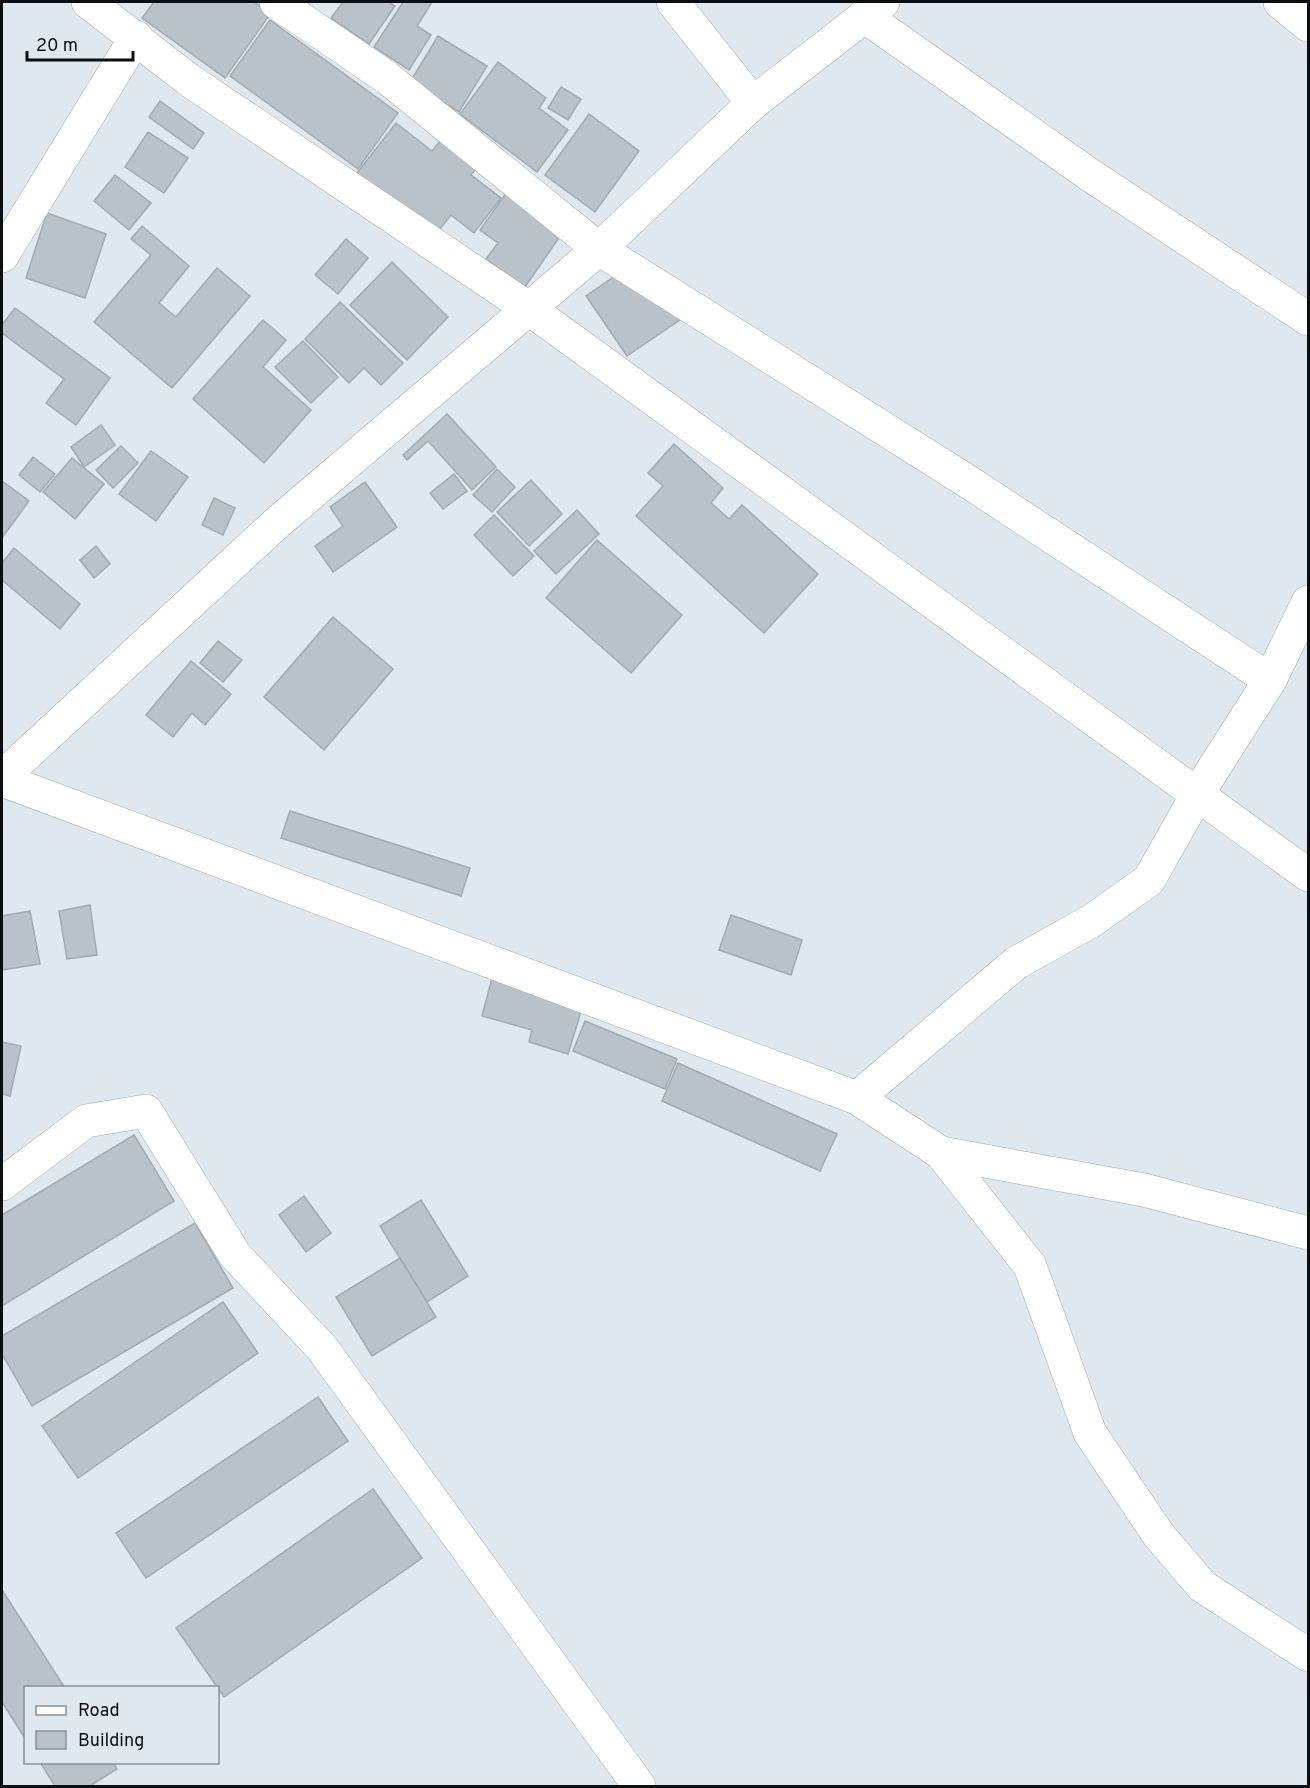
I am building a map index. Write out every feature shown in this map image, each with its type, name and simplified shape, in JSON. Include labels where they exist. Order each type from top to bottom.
[{"type":"street","points":[[88,2],[189,80],[528,308],[1308,875]]},
{"type":"street","points":[[276,2],[386,76],[599,249],[967,481],[1270,680]]},
{"type":"street","points":[[673,2],[753,103]]},
{"type":"street","points":[[1280,2],[1308,25]]},
{"type":"street","points":[[1308,319],[1090,175],[873,9],[753,103],[599,249],[279,521],[2,779],[857,1098],[941,1153],[1030,1266],[1090,1433],[1158,1534],[1202,1586],[1308,1655]]},
{"type":"street","points":[[2,256],[136,37]]},
{"type":"street","points":[[857,1098],[1016,963],[1093,920],[1149,880],[1198,793],[1270,680],[1308,602]]},
{"type":"street","points":[[2,1184],[86,1121],[146,1111],[235,1255],[322,1348],[639,1786]]},
{"type":"street","points":[[941,1153],[1144,1190],[1308,1233]]},
{"type":"building","points":[[154,2],[254,2],[271,13],[225,78],[142,18]]},
{"type":"building","points":[[343,2],[388,2],[395,6],[369,44],[331,18]]},
{"type":"building","points":[[403,2],[432,2],[417,26],[431,35],[409,70],[374,47]]},
{"type":"building","points":[[270,20],[398,113],[358,169],[230,76]]},
{"type":"building","points":[[438,36],[487,66],[459,112],[410,82]]},
{"type":"building","points":[[498,62],[546,98],[539,108],[568,130],[537,172],[460,114]]},
{"type":"building","points":[[561,87],[581,99],[568,120],[548,108]]},
{"type":"building","points":[[160,101],[204,133],[193,149],[149,117]]},
{"type":"building","points":[[589,114],[639,151],[595,212],[545,175]]},
{"type":"building","points":[[396,123],[432,151],[447,133],[482,160],[471,175],[501,198],[474,233],[451,215],[432,239],[353,178]]},
{"type":"building","points":[[148,132],[188,158],[164,193],[125,167]]},
{"type":"building","points":[[115,175],[151,203],[129,230],[94,201]]},
{"type":"building","points":[[509,189],[565,229],[525,287],[486,259],[498,243],[480,230]]},
{"type":"building","points":[[47,213],[106,234],[85,298],[26,278]]},
{"type":"building","points":[[142,226],[189,266],[159,303],[176,317],[217,268],[250,296],[172,388],[94,322],[151,255],[131,239]]},
{"type":"building","points":[[346,239],[368,258],[338,294],[315,275]]},
{"type":"building","points":[[640,259],[681,319],[627,356],[586,296]]},
{"type":"building","points":[[392,262],[448,317],[407,360],[350,305]]},
{"type":"building","points":[[340,302],[403,363],[381,385],[364,368],[349,383],[305,339]]},
{"type":"building","points":[[15,308],[110,378],[76,425],[46,403],[64,379],[2,333],[2,325]]},
{"type":"building","points":[[263,320],[286,340],[263,367],[311,410],[264,463],[193,399]]},
{"type":"building","points":[[303,341],[338,377],[311,403],[275,367]]},
{"type":"building","points":[[447,414],[496,467],[472,490],[428,441],[407,460],[403,455]]},
{"type":"building","points":[[101,425],[115,445],[84,467],[71,447]]},
{"type":"building","points":[[674,444],[723,488],[711,503],[729,519],[742,505],[818,574],[764,633],[636,516],[663,486],[648,473]]},
{"type":"building","points":[[121,446],[138,463],[113,488],[96,470]]},
{"type":"building","points":[[151,451],[188,477],[156,521],[119,494]]},
{"type":"building","points":[[33,457],[55,474],[40,492],[19,475]]},
{"type":"building","points":[[72,458],[104,484],[75,519],[43,492]]},
{"type":"building","points":[[497,469],[515,487],[492,512],[473,495]]},
{"type":"building","points":[[454,474],[467,491],[443,509],[430,493]]},
{"type":"building","points":[[531,480],[562,514],[529,546],[497,512]]},
{"type":"building","points":[[2,481],[29,501],[2,538]]},
{"type":"building","points":[[365,482],[397,527],[333,572],[315,546],[343,526],[330,507]]},
{"type":"building","points":[[214,498],[235,508],[223,535],[202,525]]},
{"type":"building","points":[[577,510],[599,534],[556,574],[534,551]]},
{"type":"building","points":[[494,515],[534,556],[513,576],[474,535]]},
{"type":"building","points":[[597,540],[682,615],[631,673],[546,598]]},
{"type":"building","points":[[96,546],[110,564],[94,578],[80,560]]},
{"type":"building","points":[[14,548],[80,604],[60,629],[2,580],[2,563]]},
{"type":"building","points":[[333,617],[393,669],[324,750],[264,697]]},
{"type":"building","points":[[218,641],[242,660],[223,682],[200,663]]},
{"type":"building","points":[[191,661],[231,694],[205,725],[192,713],[173,737],[146,715]]},
{"type":"building","points":[[290,811],[470,868],[461,896],[281,838]]},
{"type":"building","points":[[90,905],[97,955],[67,959],[59,911]]},
{"type":"building","points":[[30,911],[40,964],[2,970],[2,916]]},
{"type":"building","points":[[731,915],[802,940],[791,975],[719,950]]},
{"type":"building","points":[[492,978],[583,1005],[568,1054],[529,1042],[532,1030],[482,1016]]},
{"type":"building","points":[[585,1021],[677,1059],[665,1089],[573,1051]]},
{"type":"building","points":[[2,1042],[21,1046],[10,1096],[2,1094]]},
{"type":"building","points":[[678,1063],[837,1134],[820,1171],[662,1101]]},
{"type":"building","points":[[134,1135],[174,1201],[2,1306],[2,1215]]},
{"type":"building","points":[[304,1196],[331,1233],[306,1252],[279,1215]]},
{"type":"building","points":[[421,1200],[468,1276],[427,1302],[380,1226]]},
{"type":"building","points":[[195,1223],[233,1288],[32,1406],[2,1354],[2,1336]]},
{"type":"building","points":[[400,1258],[436,1317],[372,1356],[336,1297]]},
{"type":"building","points":[[223,1302],[258,1353],[78,1478],[42,1426]]},
{"type":"building","points":[[318,1397],[348,1441],[146,1578],[116,1533]]},
{"type":"building","points":[[373,1489],[422,1558],[224,1697],[219,1686],[216,1686],[176,1628]]},
{"type":"building","points":[[2,1590],[64,1686],[24,1686],[24,1737],[2,1702]]},
{"type":"building","points":[[41,1764],[114,1764],[117,1769],[90,1786],[55,1786]]}]
